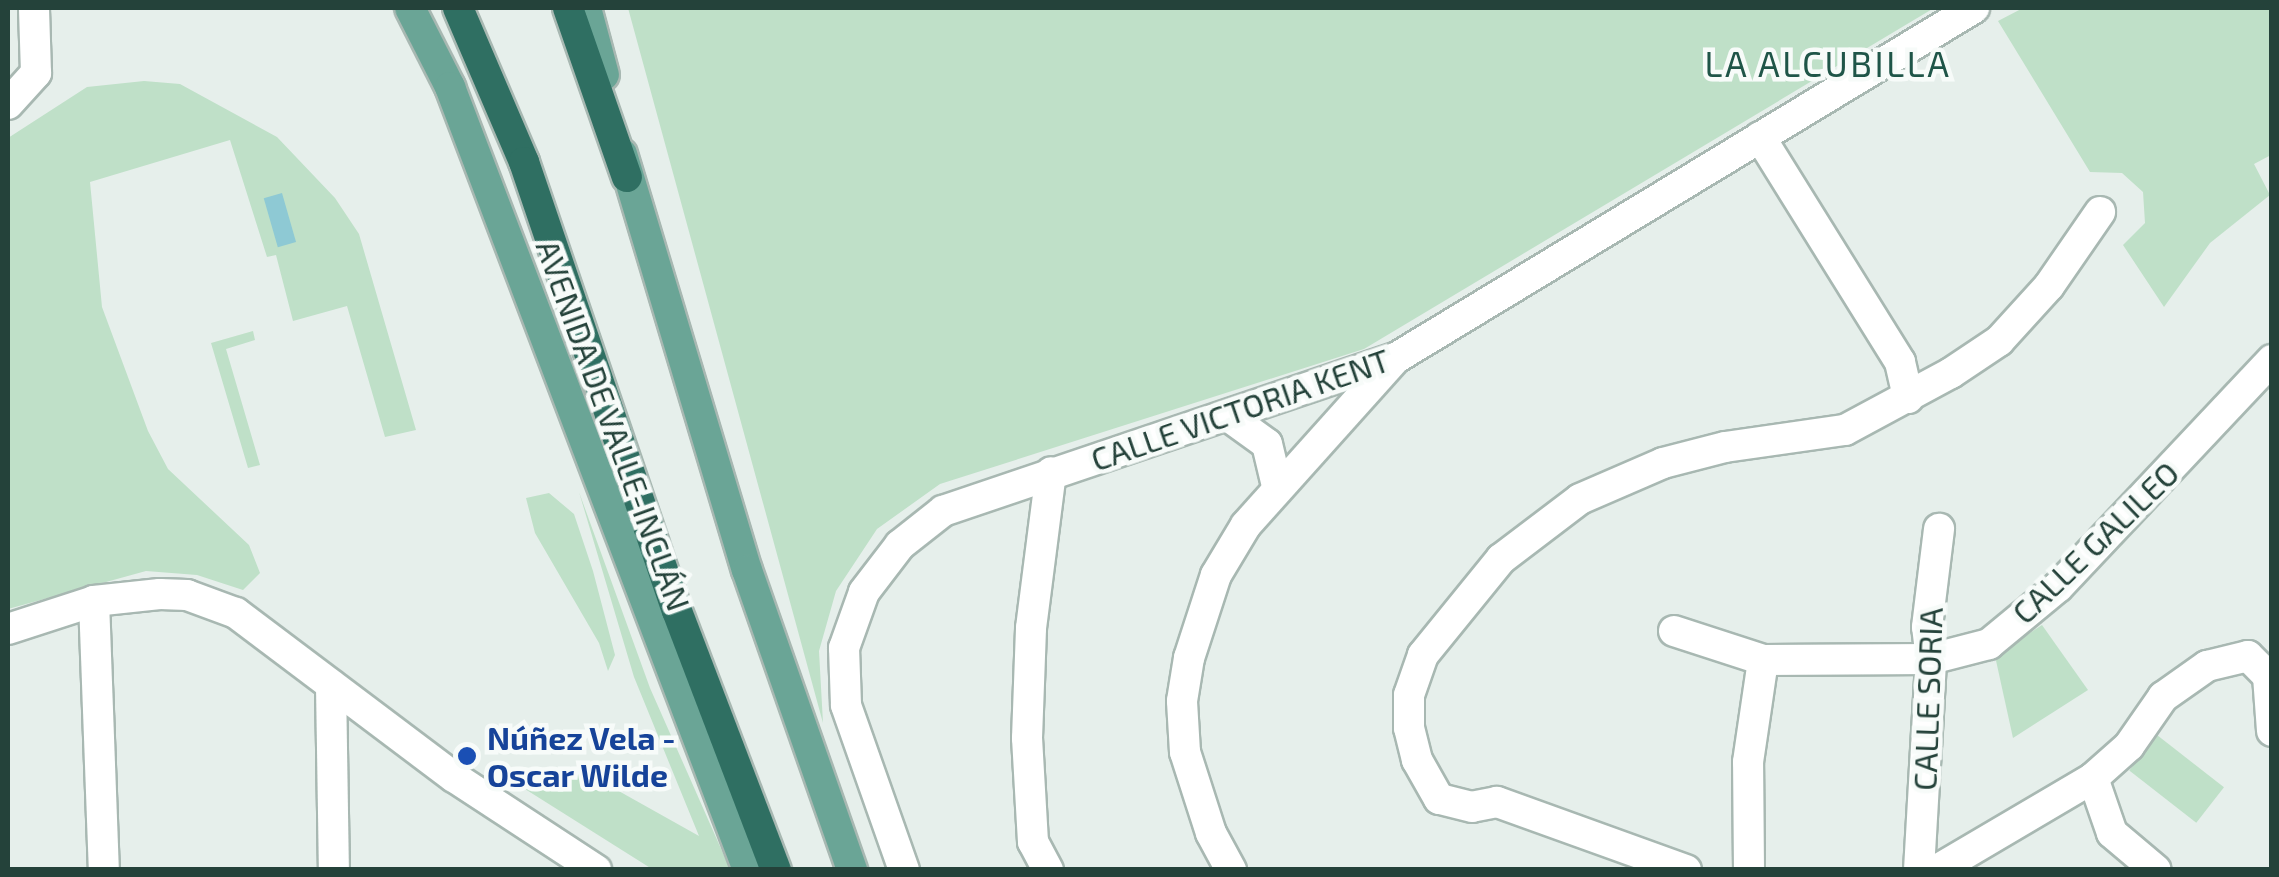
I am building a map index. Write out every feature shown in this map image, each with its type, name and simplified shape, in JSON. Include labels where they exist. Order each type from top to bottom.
[{"type":"highway","points":[[458,8],[524,162],[677,611],[776,870]]},
{"type":"highway","points":[[568,8],[627,177]]},
{"type":"main road","name":"AVENIDA DE VALLE-INCLÁN","points":[[410,8],[450,87],[748,870]]},
{"type":"main road","points":[[586,8],[627,177],[747,570],[852,870]]},
{"type":"street","points":[[8,104],[36,73],[34,8]]},
{"type":"street","name":"CALLE VICTORIA KENT","points":[[904,870],[846,705],[844,648],[864,592],[900,546],[943,510],[1051,472],[1232,418],[1396,358],[1974,8]]},
{"type":"street","points":[[1760,137],[1900,362],[1908,398]]},
{"type":"street","points":[[1686,870],[1497,802],[1472,807],[1440,798],[1417,760],[1409,695],[1445,621],[1501,560],[1580,499],[1663,464],[1725,447],[1845,430],[1908,398],[1998,341],[2049,286],[2100,212]]},
{"type":"street","points":[[1231,870],[1211,833],[1185,752],[1182,701],[1216,575],[1277,486],[1396,358]]},
{"type":"street","name":"CALLE GALILEO","points":[[1674,631],[1763,660],[1931,659],[1989,644],[2058,587],[2272,360]]},
{"type":"street","points":[[1232,418],[1267,444],[1277,486]]},
{"type":"street","points":[[1048,870],[1034,842],[1027,721],[1051,472]]},
{"type":"street","name":"CALLE SORIA","points":[[1919,870],[1931,659],[1927,628],[1939,529]]},
{"type":"street","points":[[8,629],[94,601],[160,594],[236,612],[466,786],[596,870]]},
{"type":"street","points":[[94,601],[104,870]]},
{"type":"street","points":[[1937,870],[2093,778],[2129,746],[2163,697],[2208,666],[2248,656],[2268,676],[2272,731]]},
{"type":"street","points":[[1749,870],[1748,762],[1763,660]]},
{"type":"street","points":[[331,685],[334,870]]},
{"type":"street","points":[[2093,778],[2112,833],[2156,870]]},
{"type":"green space","points":[[628,8],[1934,8],[1364,349],[940,484],[877,529],[836,591],[819,651],[823,723]]},
{"type":"green space","points":[[2023,8],[2271,8],[2271,155],[2254,164],[2270,195],[2210,243],[2164,307],[2123,245],[2145,223],[2143,192],[2122,173],[2090,172],[1998,21]]},
{"type":"green space","points":[[144,81],[180,84],[277,137],[335,198],[359,234],[416,430],[385,437],[347,306],[293,321],[276,255],[267,257],[230,140],[90,182],[102,307],[148,431],[168,469],[249,545],[260,573],[243,590],[197,575],[146,571],[8,609],[8,138],[87,87]]},
{"type":"green space","points":[[253,331],[255,340],[226,349],[260,465],[248,468],[211,343]]},
{"type":"green space","points":[[579,492],[650,688],[730,869],[652,869],[525,789],[583,771],[699,836],[634,677]]},
{"type":"green space","points":[[549,493],[574,514],[593,571],[615,655],[608,671],[599,643],[535,533],[526,498]]},
{"type":"green space","points":[[2042,625],[2088,690],[2013,738],[1995,656]]},
{"type":"green space","points":[[2157,735],[2224,787],[2196,823],[2129,770]]},
{"type":"water","points":[[282,193],[296,242],[278,247],[264,198]]},
{"type":"place","name":"Núñez Vela - Oscar Wilde","points":[[467,756]]},
{"type":"district","name":"LA ALCUBILLA","points":[[1828,63]]}]
